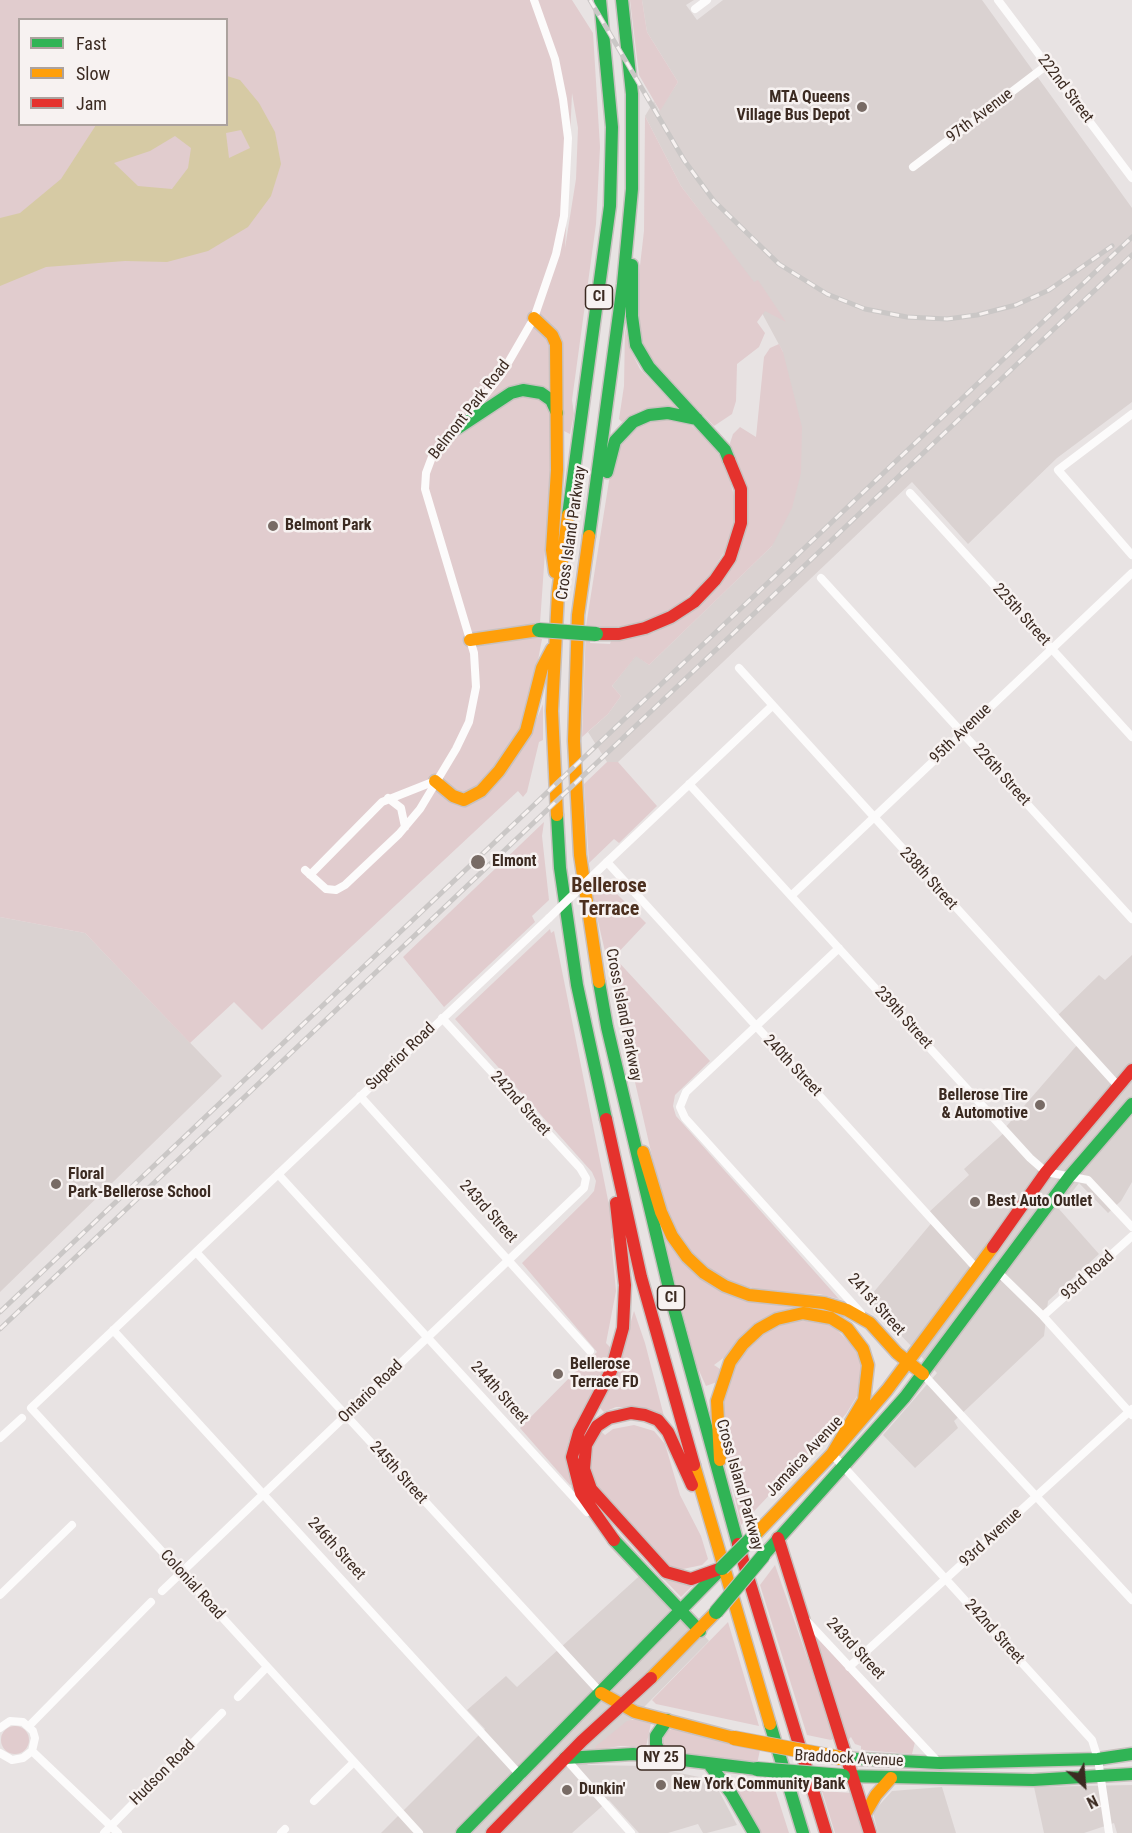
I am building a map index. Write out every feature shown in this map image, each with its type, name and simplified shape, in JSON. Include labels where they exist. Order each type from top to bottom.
[{"type":"main road","name":"Cross Island Parkway","points":[[600,0],[612,128],[610,206],[558,593],[552,751],[560,868],[577,985],[641,1277],[710,1522],[803,1833]]},
{"type":"main road","name":"Cross Island Parkway","points":[[622,0],[632,94],[630,220],[578,615],[575,779],[580,855],[590,933],[624,1104],[681,1340],[722,1490],[826,1833]]},
{"type":"main road","points":[[470,640],[539,630],[619,634],[645,628],[683,610],[715,580],[735,548],[742,511],[738,479],[720,442],[649,367],[636,345],[632,316],[634,285],[630,220]]},
{"type":"main road","points":[[534,318],[552,335],[556,344],[557,470],[552,550],[558,593]]},
{"type":"main road","points":[[458,428],[511,393],[530,389],[542,393],[551,400],[558,416]]},
{"type":"main road","points":[[592,508],[606,476],[615,441],[627,426],[658,413],[677,414],[698,420]]},
{"type":"main road","points":[[435,781],[453,796],[464,800],[481,791],[499,771],[526,731],[542,668],[556,641]]},
{"type":"main road","name":"Jamaica Avenue","points":[[707,1579],[722,1568],[754,1536],[832,1454],[908,1362],[1046,1172],[1132,1070]]},
{"type":"main road","points":[[624,1104],[651,1172],[666,1225],[678,1246],[696,1265],[725,1287],[749,1295],[824,1303],[847,1310],[870,1323]]},
{"type":"main road","points":[[492,1833],[565,1758],[700,1631],[778,1538],[844,1467],[923,1374],[1069,1177],[1132,1104]]},
{"type":"main road","points":[[610,1141],[625,1285],[623,1328],[602,1394],[579,1432],[572,1457],[581,1493],[614,1540]]},
{"type":"main road","points":[[722,1490],[717,1410],[722,1381],[743,1344],[759,1329],[785,1316],[803,1312],[831,1318],[853,1335],[866,1357],[869,1373],[864,1400],[832,1454]]},
{"type":"main road","name":"241st Street","points":[[870,1323],[923,1374]]},
{"type":"main road","points":[[707,1579],[686,1579],[666,1572],[591,1489],[585,1476],[584,1461],[586,1445],[593,1432],[609,1418],[623,1413],[638,1413],[658,1420],[675,1445],[710,1522]]},
{"type":"main road","name":"243rd Street","points":[[778,1538],[800,1614]]},
{"type":"main road","name":"244th Street","points":[[614,1540],[700,1631]]},
{"type":"main road","points":[[462,1833],[521,1776],[681,1611],[707,1579]]},
{"type":"main road","points":[[800,1614],[848,1777],[865,1814],[870,1833]]},
{"type":"main road","name":"Braddock Avenue","points":[[601,1693],[622,1706],[734,1738],[844,1758],[940,1763],[1098,1759],[1132,1754]]},
{"type":"main road","points":[[662,1758],[656,1744],[656,1736],[667,1720]]},
{"type":"main road","points":[[564,1732],[562,1744],[565,1758]]},
{"type":"main road","name":"Braddock Avenue","points":[[565,1758],[619,1754],[757,1770],[848,1777],[1033,1780],[1101,1778],[1132,1774]]},
{"type":"main road","points":[[709,1764],[731,1793],[753,1833]]},
{"type":"main road","name":"246th Street","points":[[521,1776],[534,1790]]},
{"type":"main road","points":[[865,1814],[876,1795],[891,1778]]},
{"type":"street","name":"Belmont Park Road","points":[[435,781],[388,798],[308,872],[327,889],[341,888],[405,827],[430,795],[435,781],[463,736],[472,710],[477,676],[470,640],[425,489],[426,473],[432,457],[501,375],[534,318],[556,254],[564,216],[568,158],[566,118],[549,39],[534,0]]},
{"type":"street","points":[[695,9],[707,0]]},
{"type":"street","name":"222nd Street","points":[[998,0],[1132,178]]},
{"type":"street","name":"97th Avenue","points":[[912,167],[1047,65]]},
{"type":"street","points":[[1132,414],[1058,470],[1132,555]]},
{"type":"street","name":"225th Street","points":[[910,493],[1132,736]]},
{"type":"street","name":"95th Avenue","points":[[791,896],[1051,647],[1132,573]]},
{"type":"street","name":"226th Street","points":[[821,578],[1132,919]]},
{"type":"street","name":"238th Street","points":[[739,668],[1119,1087]]},
{"type":"street","name":"Superior Road","points":[[31,1408],[772,706]]},
{"type":"street","name":"239th Street","points":[[689,784],[1030,1158],[1046,1172]]},
{"type":"street","points":[[388,798],[400,808],[405,827]]},
{"type":"street","name":"240th Street","points":[[607,862],[977,1269]]},
{"type":"street","points":[[756,1026],[839,948]]},
{"type":"street","name":"242nd Street","points":[[442,1018],[580,1168],[586,1182],[580,1192]]},
{"type":"street","name":"241st Street","points":[[756,1026],[686,1092],[680,1107],[685,1118],[870,1323]]},
{"type":"street","name":"243rd Street","points":[[360,1096],[590,1351]]},
{"type":"street","points":[[1046,1172],[1088,1180],[1132,1227]]},
{"type":"street","name":"244th Street","points":[[278,1174],[614,1540]]},
{"type":"street","name":"Ontario Road","points":[[162,1591],[580,1192]]},
{"type":"street","name":"93rd Road","points":[[1043,1316],[1132,1236]]},
{"type":"street","name":"245th Street","points":[[196,1252],[345,1417],[601,1693]]},
{"type":"street","points":[[998,1272],[1043,1316],[1131,1412]]},
{"type":"street","name":"246th Street","points":[[113,1330],[521,1776]]},
{"type":"street","name":"241st Street","points":[[923,1374],[1132,1600]]},
{"type":"street","name":"Colonial Road","points":[[31,1408],[420,1833]]},
{"type":"street","name":"93rd Avenue","points":[[849,1667],[1131,1412]]},
{"type":"street","points":[[0,1438],[22,1418]]},
{"type":"street","name":"242nd Street","points":[[832,1454],[1092,1740],[1098,1759],[1107,1832]]},
{"type":"street","points":[[0,1595],[72,1526]]},
{"type":"street","points":[[29,1726],[151,1602]]},
{"type":"street","name":"243rd Street","points":[[800,1614],[940,1763]]},
{"type":"street","points":[[238,1696],[267,1667]]},
{"type":"street","name":"Hudson Road","points":[[111,1831],[222,1713]]},
{"type":"street","points":[[0,1728],[17,1720],[29,1726],[35,1738],[32,1751],[18,1760],[0,1755]]},
{"type":"street","points":[[32,1751],[111,1831]]},
{"type":"street","points":[[565,1758],[631,1833]]},
{"type":"street","points":[[314,1801],[354,1762]]},
{"type":"shaded area","name":"Belmont Park","points":[[0,0],[572,0],[593,33],[600,147],[596,224],[572,400],[574,414],[570,434],[564,431],[560,335],[539,638],[542,639],[536,671],[533,728],[543,704],[543,740],[539,742],[527,792],[523,797],[518,791],[262,1030],[234,1002],[190,1043],[85,933],[0,917]],"holes":[[[572,93],[578,128],[576,179],[565,248]]]},
{"type":"shaded area","points":[[630,0],[642,0],[647,32],[678,82],[660,111],[639,75]]},
{"type":"shaded area","points":[[642,0],[694,0],[686,5],[697,20],[723,0],[982,0],[1132,208],[1132,402],[1057,458],[968,544],[912,482],[618,762],[607,762],[588,732],[608,714],[621,696],[612,686],[636,655],[649,665],[772,546],[783,352],[749,289],[708,222],[681,186],[645,116],[654,101],[659,111],[678,82],[647,32]]},
{"type":"shaded area","points":[[228,76],[240,80],[259,103],[275,132],[281,164],[271,196],[248,227],[208,251],[167,262],[125,261],[46,267],[0,286],[0,218],[20,213],[61,179],[95,126],[228,126]],"holes":[[[241,130],[250,148],[229,158],[226,133]],[[175,136],[191,148],[188,168],[172,189],[138,186],[114,163],[150,151]]]},
{"type":"shaded area","points":[[645,116],[681,186],[754,282],[758,280],[786,322],[765,311],[757,322],[765,333],[759,347],[737,364],[736,401],[732,414],[714,426],[648,358],[639,337],[635,309],[644,231]]},
{"type":"shaded area","points":[[625,328],[631,351],[640,369],[676,407],[641,410],[622,422],[619,419],[624,386]]},
{"type":"shaded area","points":[[779,344],[802,427],[801,473],[792,508],[772,546],[649,665],[636,656],[612,686],[621,696],[608,714],[582,737],[586,626],[612,462],[619,443],[646,421],[667,419],[691,425],[712,443],[727,469],[734,496],[735,519],[729,544],[707,580],[678,605],[645,622],[611,628],[592,627],[590,643],[610,644],[611,641],[653,633],[687,615],[719,587],[740,549],[730,443],[733,434],[740,427],[756,437],[764,357],[770,348]]},
{"type":"shaded area","points":[[607,762],[618,762],[657,806],[619,843],[614,839],[589,863],[584,784]]},
{"type":"shaded area","points":[[544,822],[542,836],[549,900],[532,916],[535,922],[444,1007],[403,957]]},
{"type":"shaded area","points":[[609,886],[646,923],[614,957],[710,1061],[675,1095],[673,1106],[676,1116],[839,1299],[819,1294],[768,1292],[726,1281],[688,1253],[666,1217],[592,895]]},
{"type":"shaded area","name":"Floral Park-Bellerose School","points":[[0,917],[85,933],[222,1076],[0,1292]]},
{"type":"shaded area","points":[[550,929],[551,933],[554,931],[615,1235],[611,1239],[616,1291],[606,1343],[611,1348],[598,1385],[569,1440],[566,1459],[573,1484],[570,1485],[520,1428],[576,1371],[571,1365],[580,1358],[585,1363],[597,1352],[522,1263],[588,1198],[594,1191],[596,1181],[592,1172],[455,1019]]},
{"type":"shaded area","points":[[1132,955],[1132,1182],[1121,1201],[1108,1213],[1079,1183],[1059,1209],[1099,1254],[1048,1301],[1044,1336],[954,1421],[958,1428],[915,1468],[883,1435],[937,1373],[867,1300],[934,1220],[928,1213],[969,1175],[964,1169],[1006,1131],[1004,1129],[1078,1044],[1055,1018],[1099,975],[1105,980]]},
{"type":"shaded area","points":[[660,1223],[746,1301],[806,1306],[714,1365],[720,1369],[717,1382],[706,1386],[696,1364]]},
{"type":"shaded area","points":[[634,1311],[645,1343],[666,1424],[641,1407],[616,1407],[604,1412],[600,1408],[616,1372]]},
{"type":"shaded area","points":[[795,1319],[832,1325],[856,1349],[863,1365],[857,1396],[846,1414],[741,1525],[723,1444],[721,1399],[733,1364],[761,1334]]},
{"type":"shaded area","points":[[634,1425],[654,1431],[665,1444],[680,1495],[701,1536],[708,1559],[702,1565],[683,1569],[683,1573],[666,1565],[595,1485],[590,1472],[594,1439],[600,1430],[605,1435],[613,1429]]},
{"type":"shaded area","points":[[775,1565],[835,1738],[831,1740],[807,1735],[760,1585]]},
{"type":"shaded area","points":[[646,1570],[709,1641],[587,1765],[647,1766],[713,1780],[737,1825],[707,1833],[703,1833],[698,1824],[668,1833],[639,1833],[609,1800],[572,1833],[381,1833],[485,1729],[467,1710],[506,1676],[517,1687]]},
{"type":"shaded area","points":[[658,1573],[693,1585],[681,1597]]},
{"type":"shaded area","points":[[728,1622],[759,1726],[656,1704],[652,1700]]},
{"type":"shaded area","points":[[813,1633],[915,1742],[912,1754],[861,1750],[861,1746],[855,1744],[851,1737],[848,1740],[811,1634]]},
{"type":"shaded area","points":[[636,1719],[651,1723],[646,1747],[620,1746],[596,1750],[595,1747],[627,1721]]},
{"type":"shaded area","points":[[15,1726],[25,1730],[29,1740],[25,1750],[15,1754],[5,1750],[1,1740],[5,1730]]},
{"type":"shaded area","points":[[675,1728],[760,1750],[757,1764],[670,1753],[661,1748],[660,1739],[664,1732]]},
{"type":"shaded area","points":[[732,1784],[774,1786],[789,1833],[760,1833]]},
{"type":"shaded area","points":[[1132,1785],[1132,1833],[1117,1833],[1114,1823],[1084,1833],[1044,1833],[1034,1787]]},
{"type":"shaded area","points":[[942,1787],[956,1833],[878,1833],[873,1812],[892,1791]]},
{"type":"shaded area","points":[[822,1791],[852,1793],[863,1833],[835,1833]]},
{"type":"railway","points":[[590,0],[684,160],[714,201],[779,264],[827,294],[865,309],[907,317],[947,319],[977,315],[1016,305],[1049,290],[1112,246]]},
{"type":"railway","points":[[0,1312],[1132,237]]},
{"type":"railway","points":[[0,1329],[1132,255]]},
{"type":"traffic: fast","points":[[568,515],[610,206],[612,127],[600,0]]},
{"type":"traffic: fast","points":[[589,536],[623,284],[632,189],[632,94],[622,0]]},
{"type":"traffic: fast","points":[[632,265],[632,316],[636,345],[649,367],[725,450],[729,460]]},
{"type":"traffic: fast","points":[[458,428],[511,393],[523,390],[541,393],[551,400],[557,413]]},
{"type":"traffic: fast","points":[[607,472],[615,441],[633,422],[649,415],[668,413],[697,419]]},
{"type":"traffic: fast","points":[[539,630],[596,634]]},
{"type":"traffic: fast","points":[[557,815],[560,868],[577,985],[606,1119]]},
{"type":"traffic: fast","points":[[599,982],[607,1027],[673,1305],[738,1544]]},
{"type":"traffic: fast","points":[[763,1556],[905,1397],[1069,1177],[1132,1104]]},
{"type":"traffic: fast","points":[[722,1568],[754,1536]]},
{"type":"traffic: fast","points":[[614,1540],[700,1631]]},
{"type":"traffic: fast","points":[[716,1612],[763,1556]]},
{"type":"traffic: fast","points":[[462,1833],[722,1568]]},
{"type":"traffic: fast","points":[[662,1758],[656,1744],[656,1736],[667,1720]]},
{"type":"traffic: fast","points":[[770,1724],[803,1833]]},
{"type":"traffic: fast","points":[[565,1758],[633,1754],[757,1769]]},
{"type":"traffic: fast","points":[[840,1758],[940,1763],[1098,1759],[1132,1754]]},
{"type":"traffic: fast","points":[[709,1764],[731,1793],[754,1833]]},
{"type":"traffic: fast","points":[[757,1769],[843,1776]]},
{"type":"traffic: fast","points":[[843,1776],[1033,1780],[1132,1774]]},
{"type":"traffic: slow","points":[[534,318],[552,335],[556,344],[557,470],[552,550],[555,572]]},
{"type":"traffic: slow","points":[[557,815],[552,711],[558,593],[568,515]]},
{"type":"traffic: slow","points":[[589,536],[578,615],[574,741],[580,855],[599,982]]},
{"type":"traffic: slow","points":[[470,640],[539,630]]},
{"type":"traffic: slow","points":[[435,781],[453,796],[464,800],[481,791],[499,771],[526,731],[542,668],[552,649]]},
{"type":"traffic: slow","points":[[643,1152],[661,1212],[672,1236],[687,1257],[704,1273],[725,1286],[749,1295],[824,1303],[847,1310],[870,1323]]},
{"type":"traffic: slow","points":[[754,1536],[832,1454],[887,1390],[993,1247]]},
{"type":"traffic: slow","points":[[720,1460],[717,1401],[730,1362],[743,1344],[759,1329],[777,1319],[803,1313],[831,1318],[847,1328],[863,1349],[868,1365],[864,1400],[832,1454]]},
{"type":"traffic: slow","points":[[870,1323],[897,1353],[923,1374]]},
{"type":"traffic: slow","points":[[694,1465],[770,1724]]},
{"type":"traffic: slow","points":[[651,1678],[716,1612]]},
{"type":"traffic: slow","points":[[601,1693],[635,1712],[734,1738]]},
{"type":"traffic: slow","points":[[734,1738],[840,1758]]},
{"type":"traffic: slow","points":[[865,1814],[876,1795],[891,1778]]},
{"type":"traffic: jam","points":[[596,634],[619,634],[645,628],[671,617],[694,602],[715,580],[730,558],[741,523],[741,489],[729,460]]},
{"type":"traffic: jam","points":[[993,1247],[1046,1172],[1132,1070]]},
{"type":"traffic: jam","points":[[606,1119],[641,1277],[694,1465]]},
{"type":"traffic: jam","points":[[614,1540],[581,1493],[572,1457],[579,1432],[611,1371],[623,1328],[625,1285],[616,1203]]},
{"type":"traffic: jam","points":[[692,1485],[668,1432],[658,1420],[645,1415],[631,1413],[609,1418],[597,1426],[586,1445],[584,1469],[591,1489],[666,1572],[691,1579],[722,1568]]},
{"type":"traffic: jam","points":[[778,1538],[870,1833]]},
{"type":"traffic: jam","points":[[738,1544],[826,1833]]},
{"type":"traffic: jam","points":[[492,1833],[582,1741],[651,1678]]},
{"type":"place","name":"MTA Queens Village Bus Depot","points":[[862,107]]},
{"type":"place","name":"Belmont Park","points":[[273,526]]},
{"type":"place","name":"Elmont","points":[[478,862]]},
{"type":"place","name":"Bellerose Tire & Automotive","points":[[1040,1105]]},
{"type":"place","name":"Floral Park-Bellerose School","points":[[56,1184]]},
{"type":"place","name":"Best Auto Outlet","points":[[975,1202]]},
{"type":"place","name":"Bellerose Terrace FD","points":[[558,1374]]},
{"type":"place","name":"New York Community Bank","points":[[661,1785]]},
{"type":"place","name":"Dunkin'","points":[[567,1790]]},
{"type":"district","name":"Bellerose Terrace","points":[[609,898]]}]
